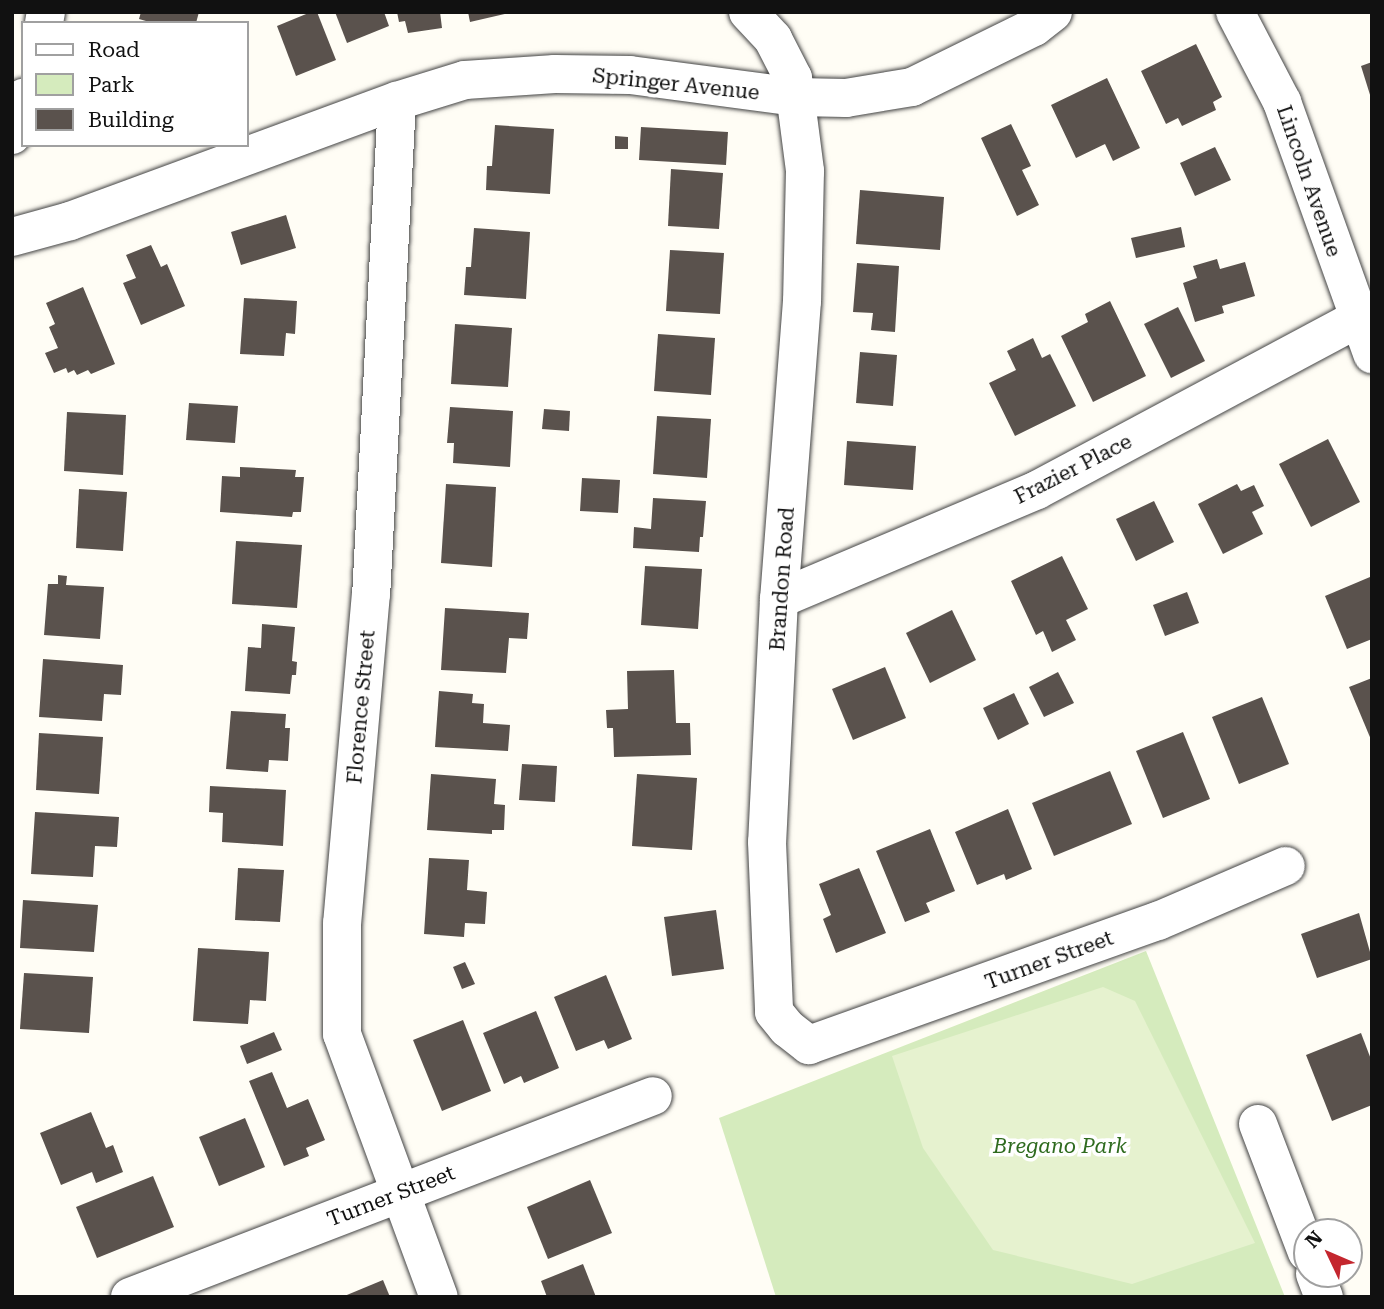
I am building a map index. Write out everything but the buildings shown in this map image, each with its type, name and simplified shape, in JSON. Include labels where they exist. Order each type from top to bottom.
[{"type":"street","name":"Brandon Road","points":[[748,12],[773,39],[793,78],[805,172],[802,301],[779,599],[767,842],[774,1012],[787,1028],[809,1045]]},
{"type":"street","name":"Springer Avenue","points":[[12,237],[70,221],[397,101],[465,80],[555,74],[629,75],[796,97],[846,99],[912,87],[1034,27],[1053,12]]},
{"type":"street","name":"Lincoln Avenue","points":[[1235,12],[1282,102],[1357,319],[1372,354]]},
{"type":"street","name":"Florence Street","points":[[397,101],[371,593],[342,923],[342,1034],[439,1297]]},
{"type":"street","points":[[12,135],[21,104]]},
{"type":"street","name":"Frazier Place","points":[[779,599],[1037,490],[1357,319]]},
{"type":"street","name":"Turner Street","points":[[809,1045],[1158,921],[1286,866]]},
{"type":"street","name":"Turner Street","points":[[130,1297],[653,1096]]},
{"type":"street","points":[[1258,1124],[1294,1218]]},
{"type":"green space","name":"Bregano Park","points":[[1146,951],[1285,1297],[776,1297],[719,1118]]},
{"type":"green space","points":[[1103,987],[1135,1001],[1255,1243],[1132,1284],[993,1250],[923,1148],[892,1056]]}]
